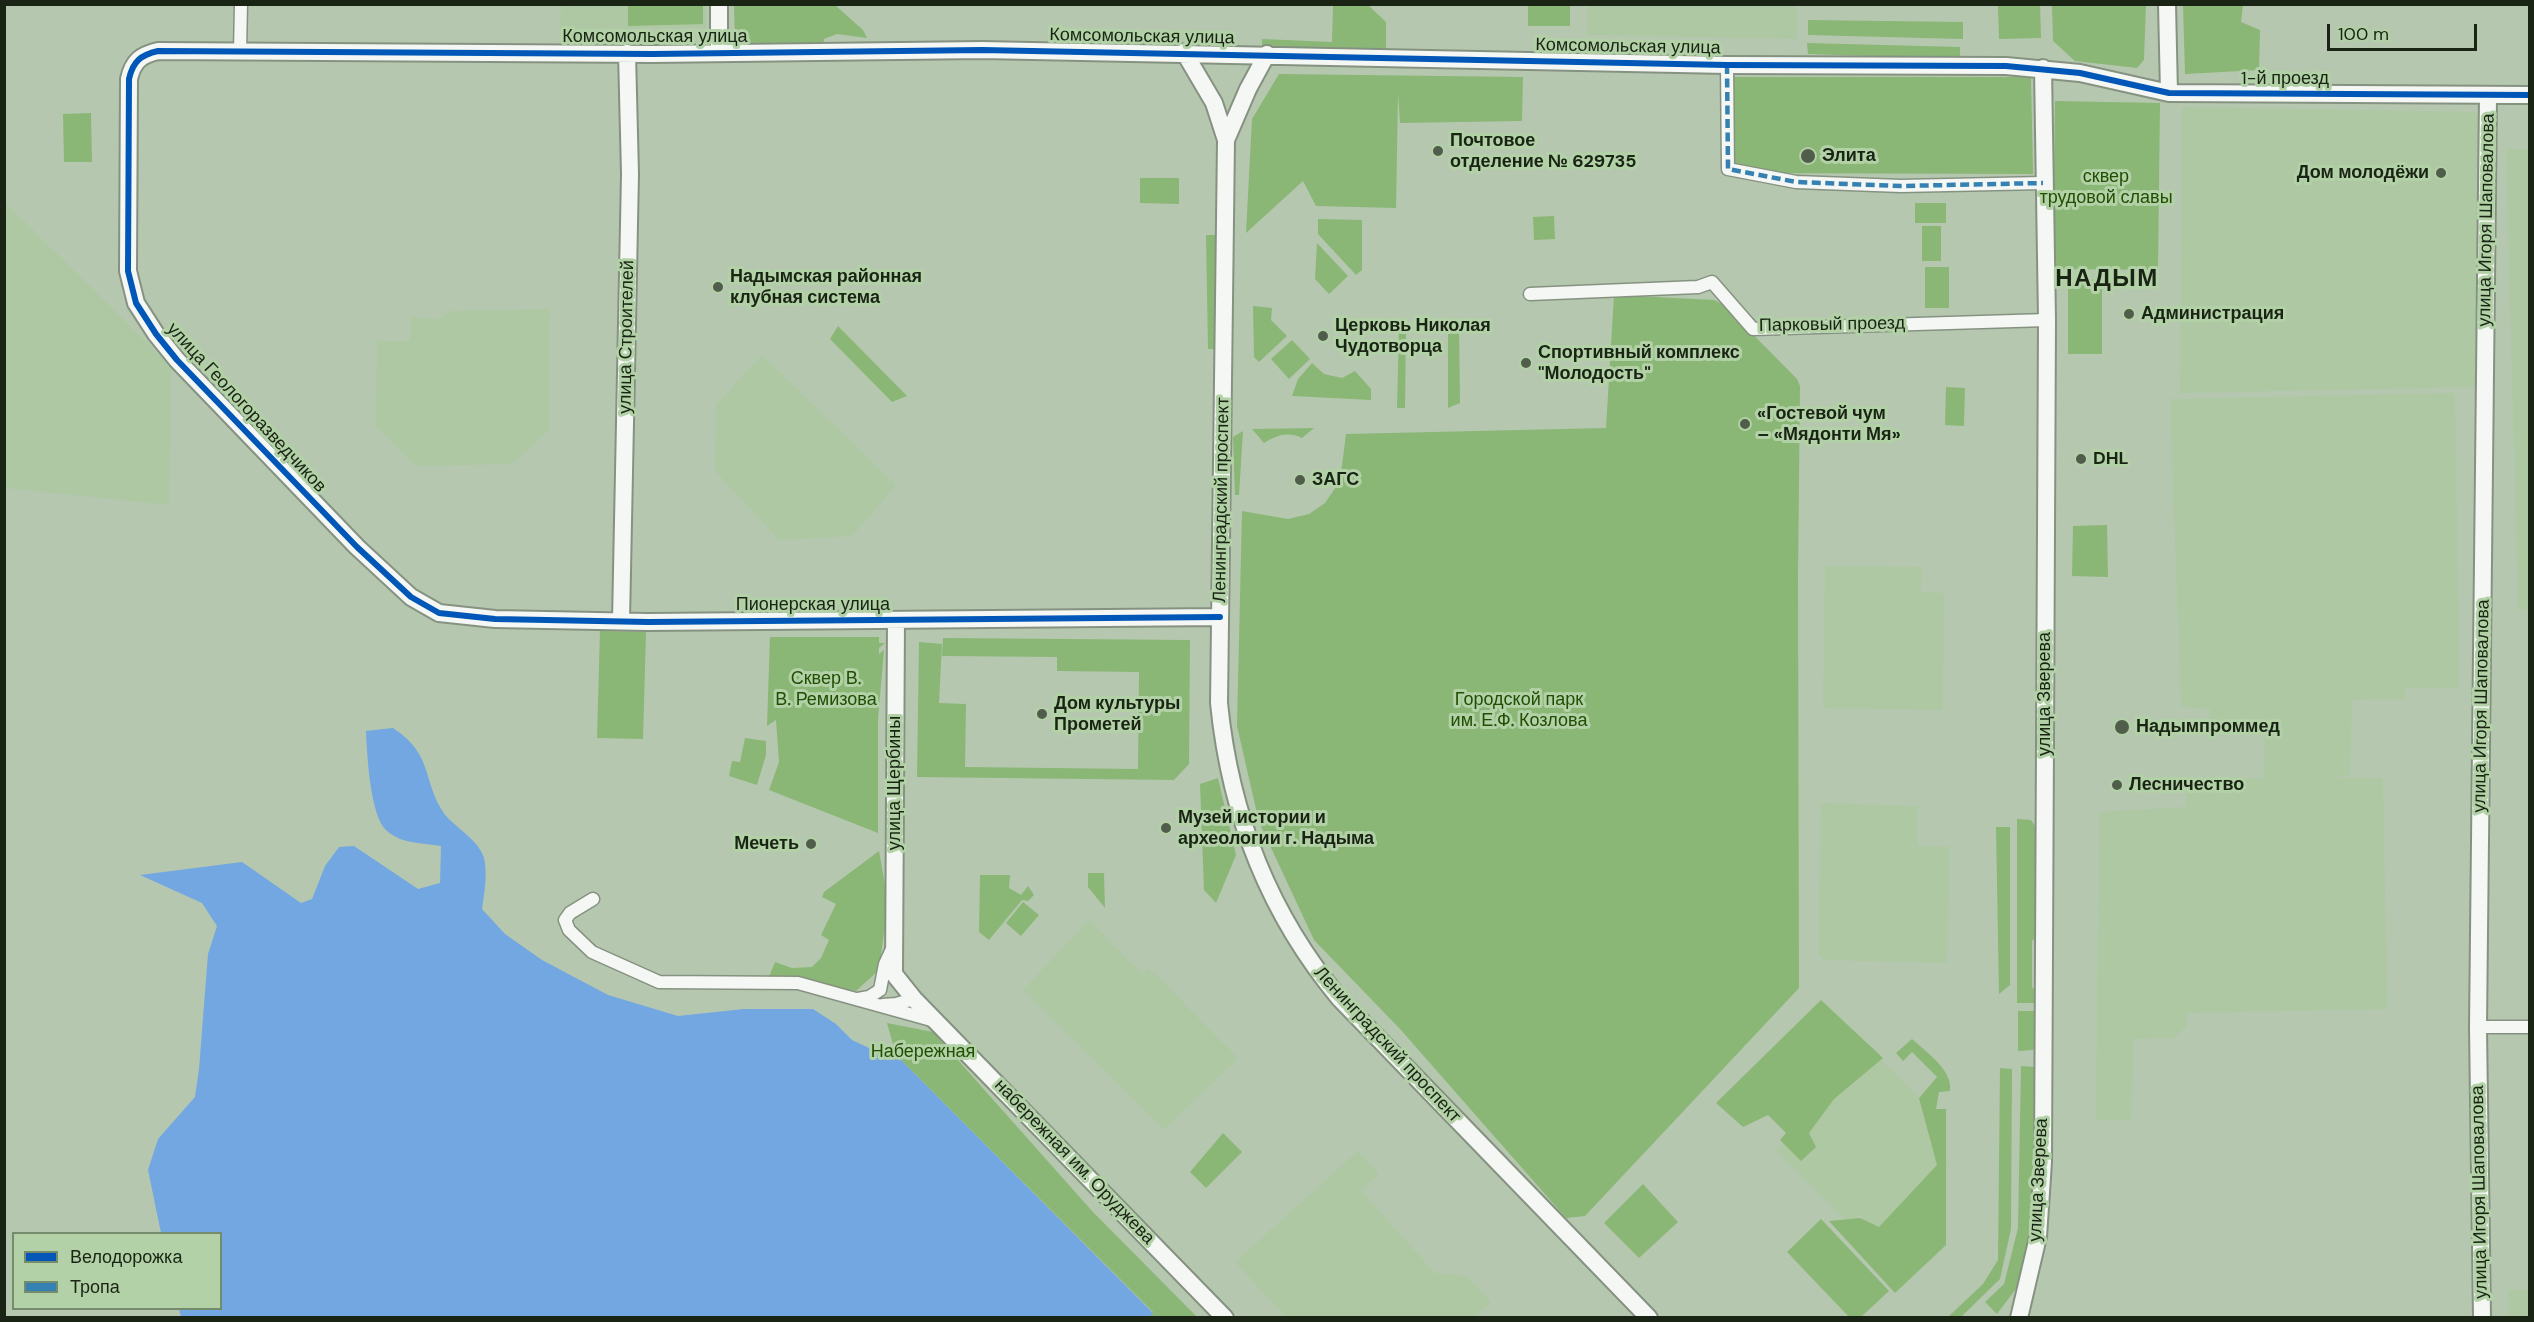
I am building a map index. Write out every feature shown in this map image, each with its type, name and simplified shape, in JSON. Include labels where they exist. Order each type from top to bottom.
[{"type":"street","points":[[240,52],[241,4]]},
{"type":"street","points":[[719,4],[719,52]]},
{"type":"street","points":[[2167,4],[2169,93]]},
{"type":"street","name":"Комсомольская улица","points":[[240,52],[627,53],[982,50],[1184,52],[1727,65],[2043,68]]},
{"type":"street","name":"улица Геологоразведчиков","points":[[240,52],[158,51],[139,59],[132,67],[129,79],[128,228],[131,289],[144,317],[177,360],[357,547],[411,597]]},
{"type":"street","points":[[1184,52],[1214,103],[1226,140]]},
{"type":"street","name":"улица Строителей","points":[[621,621],[630,164],[627,53]]},
{"type":"street","points":[[1226,140],[1248,89],[1267,54]]},
{"type":"street","points":[[1727,65],[1728,169],[1796,182],[1901,186],[2043,183]]},
{"type":"street","name":"1-й проезд","points":[[2043,68],[2169,93],[2529,95]]},
{"type":"street","name":"улица Зверева","points":[[2019,1317],[2038,1237],[2043,1162],[2047,320],[2043,183],[2043,68]]},
{"type":"street","name":"улица Игоря Шаповалова","points":[[2481,1317],[2478,1027],[2488,95]]},
{"type":"street","name":"Ленинградский проспект","points":[[1226,140],[1219,704],[1223,745],[1250,848],[1285,922],[1323,979],[1365,1026],[1649,1317]]},
{"type":"street","name":"Парковый проезд","points":[[1530,294],[1698,287],[1712,282],[1753,329],[2047,320]]},
{"type":"street","name":"Пионерская улица","points":[[411,597],[439,613],[456,616],[621,621],[1220,617]]},
{"type":"street","name":"улица Щербины","points":[[893,946],[896,620]]},
{"type":"street","points":[[593,899],[570,913],[565,920],[569,930],[592,952],[659,982],[798,983],[937,1022]]},
{"type":"street","points":[[857,999],[869,997],[880,990],[885,964],[893,946]]},
{"type":"street","name":"набережная им. Оруджева","points":[[893,946],[894,974],[914,999],[1225,1317]]},
{"type":"street","points":[[876,1004],[896,1004],[914,999]]},
{"type":"street","points":[[2478,1027],[2529,1027]]},
{"type":"shaded area","points":[[561,5],[706,5],[706,28],[560,29]]},
{"type":"shaded area","points":[[1587,5],[1797,5],[1797,39],[1587,35]]},
{"type":"shaded area","points":[[2182,107],[2481,112],[2476,387],[2180,393]]},
{"type":"shaded area","points":[[2506,149],[2529,149],[2529,610],[2518,609]]},
{"type":"shaded area","points":[[5,202],[171,367],[169,505],[5,488]]},
{"type":"shaded area","points":[[550,309],[549,430],[512,464],[415,466],[376,425],[377,341],[410,341],[410,317],[440,319],[451,311]]},
{"type":"shaded area","points":[[762,355],[896,485],[852,536],[779,540],[715,471],[716,405]]},
{"type":"shaded area","points":[[2455,393],[2459,688],[2404,688],[2406,699],[2352,700],[2350,776],[2316,778],[2383,778],[2387,1009],[2188,1013],[2186,1027],[2173,1038],[2134,1039],[2131,1120],[2096,1120],[2099,812],[2186,807],[2186,778],[2264,778],[2265,731],[2210,730],[2210,709],[2181,707],[2170,399]]},
{"type":"shaded area","points":[[1825,566],[1922,567],[1921,592],[1944,593],[1943,710],[1823,708]]},
{"type":"shaded area","points":[[1821,803],[1918,806],[1917,846],[1950,847],[1947,963],[1824,960],[1818,953]]},
{"type":"shaded area","points":[[1089,920],[1142,974],[1149,968],[1238,1058],[1164,1130],[1023,990]]},
{"type":"shaded area","points":[[1856,1034],[1946,1125],[1929,1142],[1949,1163],[1878,1233],[1859,1214],[1849,1224],[1776,1151],[1796,1130]]},
{"type":"shaded area","points":[[1358,1151],[1379,1174],[1361,1191],[1435,1273],[1467,1276],[1491,1302],[1475,1317],[1286,1317],[1235,1262]]},
{"type":"shaded area","points":[[2508,1290],[2529,1290],[2529,1317],[2509,1317]]},
{"type":"green space","points":[[628,5],[703,5],[703,24],[628,26]]},
{"type":"green space","points":[[734,5],[835,5],[863,30],[867,38],[837,34],[824,39],[823,49],[742,47],[735,42]]},
{"type":"green space","points":[[1333,5],[1368,5],[1386,22],[1386,54],[1262,47],[1262,39],[1332,42]]},
{"type":"green space","points":[[1528,5],[1570,5],[1570,26],[1528,26]]},
{"type":"green space","points":[[1998,5],[2040,5],[2041,38],[1999,39]]},
{"type":"green space","points":[[2052,5],[2146,5],[2144,60],[2137,68],[2075,61],[2053,41]]},
{"type":"green space","points":[[2183,5],[2243,5],[2241,22],[2260,30],[2259,70],[2185,74]]},
{"type":"green space","points":[[1808,20],[1963,22],[1963,39],[1808,35]]},
{"type":"green space","points":[[1807,43],[1960,47],[1960,59],[1808,54]]},
{"type":"green space","points":[[1279,74],[1523,77],[1522,121],[1400,123],[1398,93],[1396,208],[1316,206],[1303,181],[1246,233],[1252,119]]},
{"type":"green space","points":[[1733,77],[2031,77],[2033,174],[1733,173]]},
{"type":"green space","name":"сквер трудовой славы","points":[[2055,101],[2160,103],[2158,270],[2053,269]]},
{"type":"green space","points":[[91,113],[92,162],[64,162],[63,114]]},
{"type":"green space","points":[[1140,178],[1179,178],[1179,204],[1140,203]]},
{"type":"green space","points":[[1915,203],[1946,203],[1946,223],[1915,223]]},
{"type":"green space","points":[[1554,216],[1555,239],[1534,240],[1533,217]]},
{"type":"green space","points":[[1318,219],[1362,220],[1362,270],[1356,275],[1318,234]]},
{"type":"green space","points":[[1922,226],[1941,226],[1941,261],[1922,261]]},
{"type":"green space","points":[[1206,235],[1217,235],[1220,349],[1208,349]]},
{"type":"green space","points":[[1317,243],[1348,276],[1329,294],[1315,279]]},
{"type":"green space","points":[[1925,267],[1949,267],[1949,308],[1925,308]]},
{"type":"green space","points":[[2068,279],[2102,280],[2102,354],[2068,354]]},
{"type":"green space","name":"Городской парк им. Е.Ф. Козлова","points":[[1614,295],[1714,300],[1724,305],[1797,379],[1800,386],[1799,988],[1585,1216],[1566,1218],[1400,1029],[1314,940],[1259,822],[1237,726],[1242,511],[1288,519],[1309,514],[1325,503],[1340,481],[1346,434],[1606,428]]},
{"type":"green space","points":[[1253,306],[1272,308],[1271,320],[1287,336],[1259,362],[1254,357]]},
{"type":"green space","points":[[838,326],[907,396],[892,402],[830,339]]},
{"type":"green space","points":[[1459,326],[1460,403],[1448,408],[1448,328]]},
{"type":"green space","points":[[1399,328],[1406,329],[1405,408],[1397,408]]},
{"type":"green space","points":[[1292,340],[1310,359],[1289,379],[1271,359]]},
{"type":"green space","points":[[1312,363],[1324,374],[1342,378],[1355,371],[1371,389],[1371,400],[1292,396],[1298,379]]},
{"type":"green space","points":[[1946,387],[1965,388],[1964,426],[1945,425]]},
{"type":"green space","points":[[1314,428],[1302,438],[1283,435],[1264,443],[1252,429]]},
{"type":"green space","points":[[1243,431],[1239,495],[1235,495],[1233,437]]},
{"type":"green space","points":[[2107,525],[2108,577],[2072,576],[2073,526]]},
{"type":"green space","points":[[600,631],[646,632],[643,739],[597,738]]},
{"type":"green space","name":"Сквер В. В. Ремизова","points":[[770,637],[879,637],[879,643],[885,643],[879,648],[879,654],[884,650],[878,719],[878,833],[769,790],[779,762],[776,720],[767,726]]},
{"type":"green space","points":[[943,638],[1190,640],[1189,764],[1174,780],[917,777],[919,642],[942,644],[939,703],[966,704],[965,767],[1138,769],[1139,672],[1057,671],[1057,657],[942,656]]},
{"type":"green space","points":[[745,738],[766,741],[766,755],[757,785],[729,776],[732,761],[740,762]]},
{"type":"green space","points":[[1218,778],[1236,855],[1216,903],[1204,890],[1200,784]]},
{"type":"green space","points":[[2017,819],[2031,820],[2035,826],[2038,935],[2032,941],[2032,987],[2037,993],[2037,1003],[2017,1003]]},
{"type":"green space","points":[[1996,827],[2010,827],[2010,985],[1999,994]]},
{"type":"green space","points":[[879,851],[888,902],[879,970],[856,991],[769,977],[775,962],[792,968],[812,967],[821,958],[829,940],[821,935],[836,904],[822,897],[824,892]]},
{"type":"green space","points":[[1088,873],[1104,873],[1105,908],[1088,887]]},
{"type":"green space","points":[[980,875],[1010,875],[1009,888],[1021,895],[1028,886],[1034,895],[1028,901],[1022,900],[989,940],[979,932]]},
{"type":"green space","points":[[1023,902],[1039,915],[1021,936],[1006,923]]},
{"type":"green space","points":[[1821,1000],[1883,1058],[1834,1099],[1809,1133],[1816,1147],[1801,1161],[1780,1140],[1786,1133],[1768,1115],[1743,1127],[1716,1103]]},
{"type":"green space","points":[[2018,1011],[2036,1011],[2036,1046],[2033,1050],[2018,1051]]},
{"type":"green space","name":"Набережная","points":[[887,1023],[933,1032],[1092,1211],[1197,1317],[1149,1317],[1153,1312],[896,1055]]},
{"type":"green space","points":[[1912,1039],[1937,1062],[1950,1083],[1950,1091],[1939,1092],[1936,1109],[1946,1109],[1946,1245],[1895,1293],[1829,1221],[1860,1218],[1879,1227],[1937,1165],[1919,1098],[1937,1077],[1912,1052],[1903,1061],[1896,1053]]},
{"type":"green space","points":[[2021,1066],[2035,1067],[2032,1228],[2021,1282],[1997,1314],[1985,1302],[2004,1284],[2018,1228]]},
{"type":"green space","points":[[2000,1068],[2012,1069],[2011,1229],[2000,1279],[1961,1317],[1948,1317],[1983,1284],[1998,1260]]},
{"type":"green space","points":[[1223,1133],[1242,1152],[1206,1188],[1190,1172]]},
{"type":"green space","points":[[1643,1184],[1678,1222],[1639,1258],[1604,1223]]},
{"type":"green space","points":[[1821,1219],[1889,1291],[1861,1317],[1849,1317],[1787,1252]]},
{"type":"water","points":[[393,728],[416,749],[439,805],[447,817],[478,846],[484,858],[486,871],[482,909],[505,934],[542,960],[608,995],[678,1016],[744,1009],[813,1009],[836,1024],[852,1040],[869,1048],[896,1055],[1153,1313],[1149,1318],[181,1317],[179,1310],[222,1310],[222,1232],[161,1232],[148,1170],[158,1139],[195,1097],[208,954],[217,926],[202,903],[140,875],[242,862],[301,903],[312,899],[325,866],[339,847],[354,846],[418,889],[440,883],[441,846],[399,838],[387,831],[381,824],[370,784],[366,731]]},
{"type":"marked path","points":[[1727,65],[1728,169],[1796,182],[1901,186],[2043,183]]},
{"type":"cycle path","points":[[1220,617],[648,622],[495,619],[439,613],[411,597],[357,547],[177,360],[156,334],[136,303],[128,271],[129,79],[135,63],[142,57],[158,51],[653,54],[982,50],[1727,65],[2006,66],[2080,73],[2169,93],[2530,95]]},
{"type":"place","name":"Почтовое отделение № 629735","points":[[1438,151]]},
{"type":"place","name":"Элита","points":[[1808,156]]},
{"type":"place","name":"Дом молодёжи","points":[[2441,173]]},
{"type":"place","name":"Надымская районная клубная система","points":[[718,287]]},
{"type":"place","name":"Администрация","points":[[2129,314]]},
{"type":"place","name":"Церковь Николая Чудотворца","points":[[1323,336]]},
{"type":"place","name":"Спортивный комплекс \"Молодость\"","points":[[1526,363]]},
{"type":"place","name":"«Гостевой чум – «Мядонти Мя»","points":[[1745,424]]},
{"type":"place","name":"DHL","points":[[2081,459]]},
{"type":"place","name":"ЗАГС","points":[[1300,480]]},
{"type":"place","name":"Дом культуры Прометей","points":[[1042,714]]},
{"type":"place","name":"Надымпроммед","points":[[2122,727]]},
{"type":"place","name":"Лесничество","points":[[2117,785]]},
{"type":"place","name":"Музей истории и археологии г. Надыма","points":[[1166,828]]},
{"type":"place","name":"Мечеть","points":[[811,844]]},
{"type":"district","name":"НАДЫМ","points":[[2107,280]]}]
